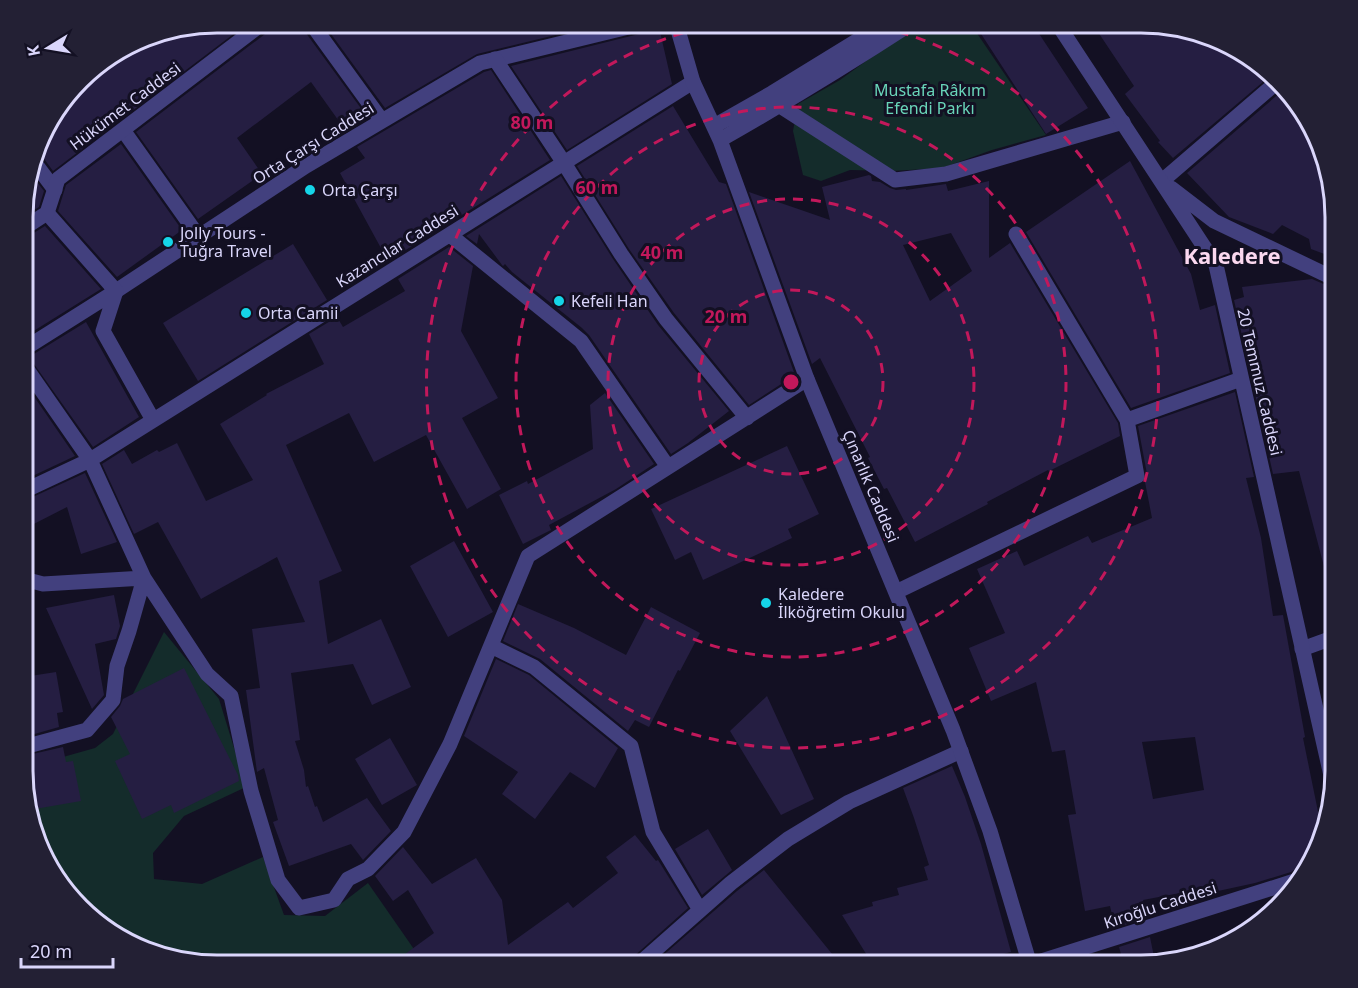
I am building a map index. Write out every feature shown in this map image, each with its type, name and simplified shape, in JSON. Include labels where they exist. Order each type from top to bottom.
[{"type":"street","name":"Hükümet Caddesi","points":[[47,213],[58,179],[249,33]]},
{"type":"street","points":[[319,33],[382,121]]},
{"type":"street","name":"Orta Çarşı Caddesi","points":[[33,343],[306,166],[480,63],[603,33]]},
{"type":"street","name":"Çınarlık Caddesi","points":[[679,33],[693,82],[717,133],[807,379],[961,751],[990,831],[1026,955]]},
{"type":"street","points":[[776,99],[872,33]]},
{"type":"street","points":[[717,133],[776,99],[856,60],[897,33]]},
{"type":"street","name":"20 Temmuz Caddesi","points":[[1064,33],[1216,265],[1325,750]]},
{"type":"street","points":[[495,59],[621,254],[666,319],[747,418]]},
{"type":"street","name":"Kazancılar Caddesi","points":[[33,487],[90,460],[693,82]]},
{"type":"street","points":[[1270,87],[1162,181],[1214,221],[1325,274]]},
{"type":"street","points":[[776,99],[895,180],[946,174],[1123,122]]},
{"type":"street","points":[[123,130],[199,237]]},
{"type":"street","points":[[40,170],[55,190]]},
{"type":"street","points":[[33,222],[47,213],[116,291],[103,330],[153,420]]},
{"type":"street","points":[[896,592],[1137,476],[1127,420],[1016,234]]},
{"type":"street","points":[[450,235],[581,341],[668,468]]},
{"type":"street","points":[[33,378],[90,460],[144,578],[207,674],[231,696],[251,791],[279,880],[299,908],[334,900],[348,879],[368,868],[404,832],[450,744],[528,556],[807,379]]},
{"type":"street","points":[[1127,420],[1241,379]]},
{"type":"street","points":[[33,581],[43,584],[144,578]]},
{"type":"street","points":[[33,745],[87,730],[113,700],[117,666],[144,578]]},
{"type":"street","points":[[1302,649],[1325,641]]},
{"type":"street","points":[[491,646],[534,667],[631,747],[653,832],[700,910]]},
{"type":"street","points":[[649,955],[731,883],[788,839],[849,802],[961,751]]},
{"type":"street","name":"Kıroğlu Caddesi","points":[[1061,955],[1286,884]]},
{"type":"green space","name":"Mustafa Râkım Efendi Parkı","points":[[911,33],[977,33],[1046,135],[992,150],[942,168],[892,171],[850,170],[821,181],[803,175],[793,131],[798,104],[840,80],[899,37]]},
{"type":"green space","points":[[164,632],[219,699],[246,787],[184,816],[153,853],[154,879],[202,884],[263,857],[284,915],[325,916],[368,883],[418,955],[205,955],[170,949],[147,941],[105,917],[71,883],[47,841],[39,818],[33,783],[33,765],[95,748],[113,734]]},
{"type":"building","points":[[235,33],[53,171],[43,158],[58,125],[79,96],[105,71],[125,58],[158,43],[193,35]]},
{"type":"building","points":[[266,33],[306,33],[368,118],[346,131],[311,82],[237,138],[262,174],[198,219],[136,132]]},
{"type":"building","points":[[330,33],[564,33],[477,54],[385,108]]},
{"type":"building","points":[[643,33],[660,33],[672,84],[567,150],[511,66]]},
{"type":"building","points":[[980,33],[1039,33],[1088,108],[1046,134]]},
{"type":"building","points":[[1099,33],[1153,33],[1188,39],[1233,58],[1264,81],[1173,158],[1158,142],[1160,141],[1125,94],[1134,86]]},
{"type":"building","points":[[491,70],[550,160],[388,261],[340,173],[365,158],[357,147]]},
{"type":"building","points":[[1278,95],[1300,125],[1315,158],[1325,205],[1325,254],[1311,249],[1309,239],[1282,225],[1273,234],[1229,217],[1187,173]]},
{"type":"building","points":[[673,106],[719,182],[726,184],[795,375],[749,405],[674,313],[629,249],[577,166]]},
{"type":"building","points":[[121,144],[182,230],[117,277],[58,211],[66,185]]},
{"type":"building","points":[[1130,161],[1191,274],[1200,310],[1215,305],[1230,373],[1131,408],[1026,232]]},
{"type":"building","points":[[869,175],[872,181],[880,182],[896,190],[946,184],[948,191],[989,181],[989,258],[1010,243],[1118,423],[1120,436],[1048,470],[915,542],[887,488],[884,489],[820,358],[812,364],[749,192],[830,220],[822,187]],"holes":[[[951,233],[972,271],[930,301],[903,245]]]},
{"type":"building","points":[[561,176],[658,325],[729,411],[671,454],[589,335],[505,264],[503,266],[479,234],[477,244],[466,236]]},
{"type":"building","points":[[37,182],[44,191],[39,207],[34,210]]},
{"type":"building","points":[[45,226],[101,289],[33,331],[33,234]]},
{"type":"building","name":"Orta Camii","points":[[293,244],[327,300],[198,381],[163,323]]},
{"type":"building","points":[[449,247],[473,266],[461,331],[498,398],[462,418],[501,489],[467,509],[426,435],[374,462],[349,413],[286,445],[342,571],[319,581],[328,644],[381,619],[411,687],[372,705],[353,664],[291,673],[300,740],[295,741],[304,770],[306,787],[308,786],[323,822],[367,798],[391,831],[363,860],[351,844],[289,866],[273,822],[278,820],[264,768],[257,772],[246,690],[260,688],[252,629],[305,622],[277,557],[201,599],[158,522],[134,534],[102,464],[124,450],[132,464],[157,450],[159,452],[177,443],[206,501],[253,480],[220,424],[266,394],[324,364],[309,334],[337,317],[343,327],[405,291],[398,279]]},
{"type":"building","points":[[1312,279],[1325,285],[1325,570],[1299,471],[1273,474],[1234,300],[1244,297],[1242,287]]},
{"type":"building","points":[[86,322],[139,417],[93,447],[33,363],[33,355]]},
{"type":"building","points":[[1235,392],[1254,477],[1246,478],[1261,538],[1273,616],[1283,615],[1305,737],[1303,738],[1319,817],[1300,863],[1291,872],[1218,891],[1217,886],[1143,900],[1147,918],[1115,928],[1110,906],[1085,911],[1068,815],[1076,814],[1065,750],[1052,752],[1036,682],[991,701],[969,648],[1005,633],[977,569],[1017,551],[1024,566],[1088,536],[1092,543],[1152,518],[1145,482],[1147,474],[1138,426]],"holes":[[[1195,737],[1204,790],[1153,799],[1142,742]]]},
{"type":"building","points":[[605,393],[654,464],[616,489],[549,525],[551,530],[523,544],[499,495],[527,481],[528,484],[593,449],[590,405]]},
{"type":"building","points":[[33,395],[75,456],[33,476]]},
{"type":"building","points":[[787,446],[819,514],[788,529],[792,538],[703,580],[691,552],[675,560],[651,509]]},
{"type":"building","points":[[85,473],[117,542],[81,554],[67,507],[33,524],[33,497]]},
{"type":"building","points":[[454,541],[493,612],[448,637],[410,566]]},
{"type":"building","points":[[114,595],[120,626],[116,639],[95,644],[104,695],[92,709],[46,608]]},
{"type":"building","points":[[518,604],[574,628],[626,655],[651,607],[700,633],[649,727],[635,720],[628,731],[540,659],[503,641]]},
{"type":"building","points":[[496,659],[529,675],[618,748],[595,788],[570,772],[535,819],[502,794],[518,772],[464,736]]},
{"type":"building","points":[[184,668],[239,781],[174,813],[171,805],[142,819],[115,761],[130,754],[111,717],[123,699]]},
{"type":"building","points":[[56,672],[63,712],[57,713],[59,727],[33,734],[33,676]]},
{"type":"building","points":[[767,696],[814,799],[781,815],[730,731]]},
{"type":"building","points":[[390,738],[417,785],[382,805],[355,759]]},
{"type":"building","points":[[63,747],[66,762],[73,761],[81,801],[37,809],[33,783],[33,754]]},
{"type":"building","points":[[952,766],[981,844],[1011,952],[999,955],[867,955],[842,915],[873,906],[872,902],[899,895],[897,888],[928,880],[924,867],[929,865],[903,788]]},
{"type":"building","points":[[708,829],[732,870],[702,895],[675,849]]},
{"type":"building","points":[[635,835],[656,861],[658,860],[688,908],[635,955],[404,955],[434,933],[408,890],[393,901],[375,876],[403,847],[432,884],[476,858],[502,900],[508,945],[568,902],[573,908],[618,873],[606,857]]},
{"type":"building","points":[[764,870],[833,955],[663,955]]},
{"type":"building","points":[[1150,937],[1153,954],[1121,955],[1119,947]]},
{"type":"place","name":"Orta Çarşı","points":[[310,190]]},
{"type":"place","name":"Jolly Tours - Tuğra Travel","points":[[168,242]]},
{"type":"place","name":"Kefeli Han","points":[[559,301]]},
{"type":"place","name":"Orta Camii","points":[[246,313]]},
{"type":"place","name":"Kaledere İlköğretim Okulu","points":[[766,603]]},
{"type":"district","name":"Kaledere","points":[[1232,256]]}]
